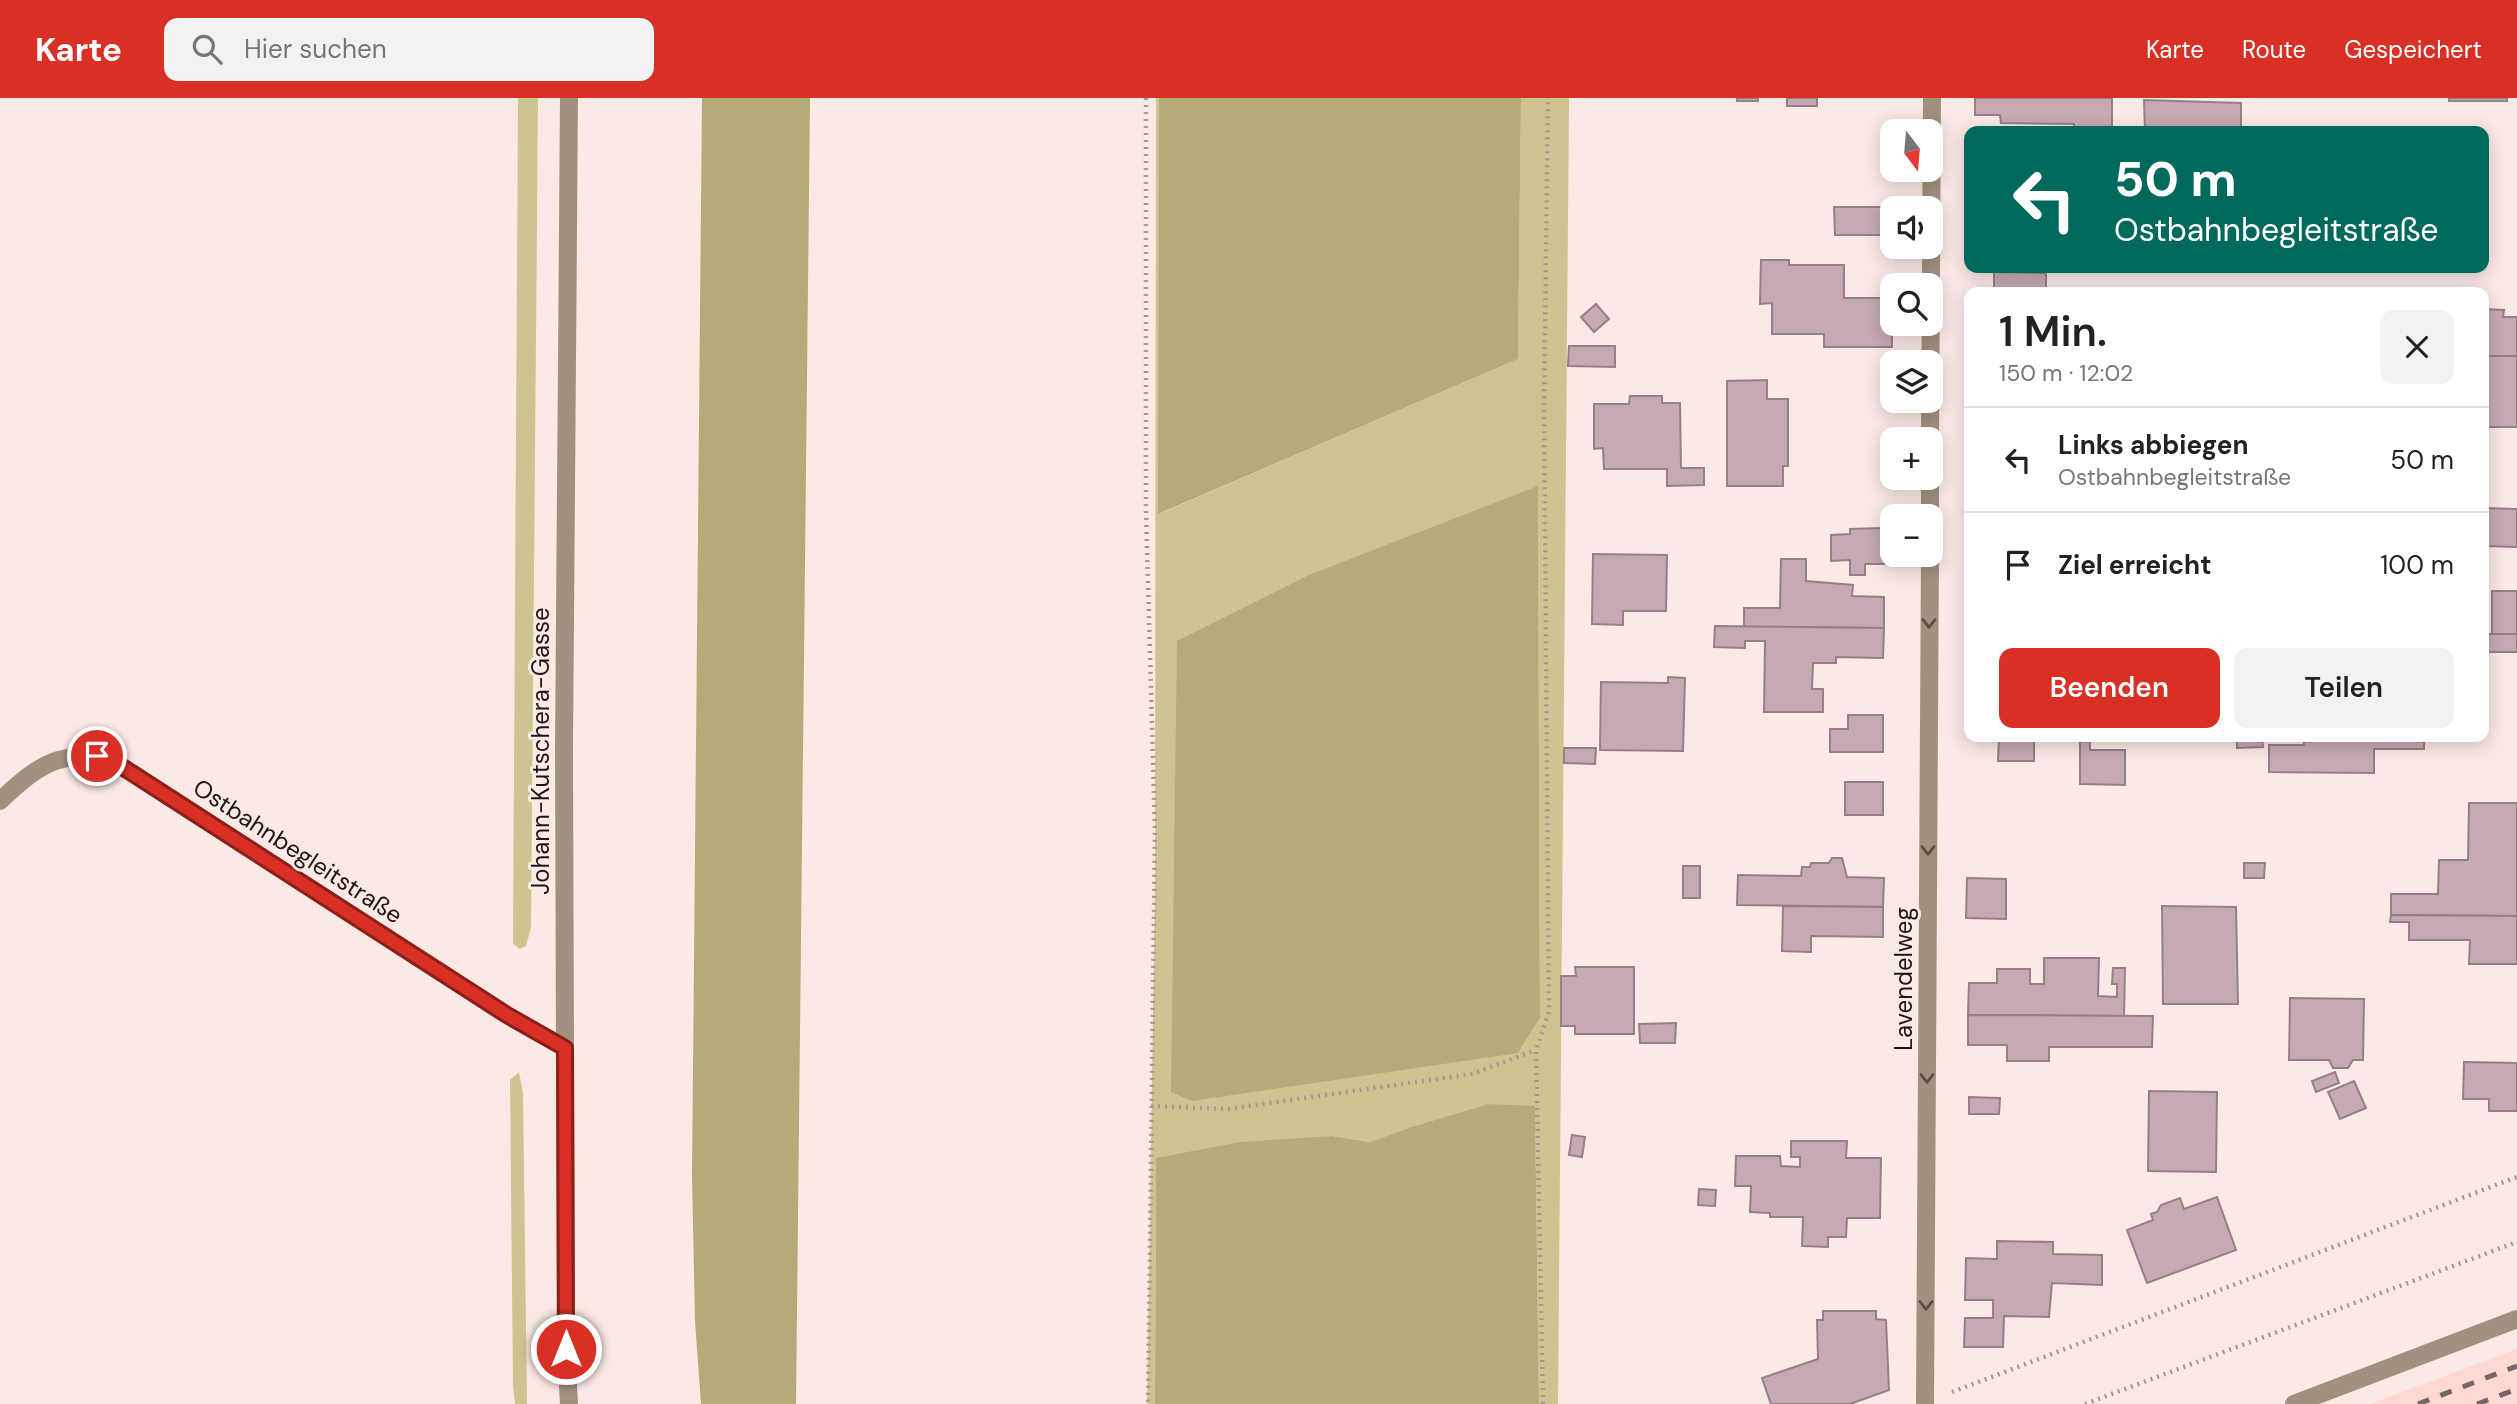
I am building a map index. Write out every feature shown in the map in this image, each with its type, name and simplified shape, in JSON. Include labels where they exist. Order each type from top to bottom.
[{"type":"street","name":"Johann-Kutschera-Gasse","points":[[569,98],[565,1048],[566,1349],[569,1404]]},
{"type":"street","points":[[1930,427],[1932,98]]},
{"type":"street","name":"Lavendelweg","points":[[1926,1404],[1930,567]]},
{"type":"street","name":"Ostbahnbegleitstraße","points":[[0,801],[17,785],[50,764],[72,755],[97,756],[124,768],[507,1015],[565,1048]]},
{"type":"street","points":[[2294,1404],[2517,1319]]},
{"type":"path","points":[[1146,98],[1146,511],[1155,831],[1148,1404]]},
{"type":"path","points":[[1543,1404],[1536,1050],[1549,1013],[1544,412],[1548,98]]},
{"type":"path","points":[[1151,1106],[1228,1109],[1472,1074],[1536,1050]]},
{"type":"path","points":[[1944,1395],[2517,1177]]},
{"type":"path","points":[[2085,1404],[2517,1242]]},
{"type":"shaded area","points":[[518,98],[538,98],[531,927],[526,946],[519,949],[513,943]]},
{"type":"shaded area","points":[[702,98],[810,98],[796,1404],[701,1404],[695,1321],[692,1176]]},
{"type":"shaded area","points":[[1156,98],[1159,98],[1159,514],[1518,359],[1521,98],[1569,98],[1558,1404],[1539,1404],[1535,1107],[1488,1104],[1370,1142],[1332,1136],[1156,1158],[1155,1404],[1147,1404],[1155,883]],"holes":[[[1538,486],[1540,1018],[1518,1053]]]},
{"type":"shaded area","points":[[1159,98],[1521,98],[1518,359],[1158,514]]},
{"type":"shaded area","points":[[1538,486],[1540,1018],[1518,1053],[1192,1101],[1171,1092],[1177,641],[1309,575]]},
{"type":"shaded area","points":[[519,1072],[523,1093],[527,1404],[515,1404],[513,1385],[510,1080]]},
{"type":"shaded area","points":[[1488,1104],[1535,1106],[1539,1404],[1155,1404],[1156,1158],[1241,1142],[1332,1136],[1370,1142]]},
{"type":"shaded area","points":[[2517,1349],[2517,1404],[2370,1404],[2397,1394]]},
{"type":"building","points":[[1737,98],[1758,98],[1758,101],[1737,101]]},
{"type":"building","points":[[1787,98],[1817,98],[1817,106],[1787,106]]},
{"type":"building","points":[[1975,98],[2112,98],[2112,126],[2001,123],[2000,115],[1975,115]]},
{"type":"building","points":[[2449,98],[2507,98],[2507,101],[2449,101]]},
{"type":"building","points":[[2144,100],[2241,103],[2241,126],[2145,126]]},
{"type":"building","points":[[1834,207],[1880,207],[1880,235],[1835,235]]},
{"type":"building","points":[[1761,260],[1789,260],[1789,265],[1844,265],[1844,298],[1880,298],[1880,336],[1892,336],[1892,347],[1824,347],[1824,334],[1772,334],[1772,303],[1760,304]]},
{"type":"building","points":[[1994,273],[2046,273],[2046,287],[1994,287]]},
{"type":"building","points":[[1596,304],[1609,319],[1594,332],[1581,317]]},
{"type":"building","points":[[2489,309],[2504,310],[2503,317],[2517,317],[2517,356],[2489,356]]},
{"type":"building","points":[[1569,346],[1615,346],[1615,367],[1568,366]]},
{"type":"building","points":[[2489,356],[2517,356],[2517,427],[2489,427]]},
{"type":"building","points":[[1767,380],[1767,399],[1788,399],[1788,466],[1783,466],[1783,486],[1727,486],[1727,381]]},
{"type":"building","points":[[1630,396],[1662,396],[1662,403],[1680,403],[1681,468],[1704,468],[1704,485],[1667,486],[1667,469],[1604,469],[1603,448],[1594,449],[1594,404],[1629,404]]},
{"type":"building","points":[[2489,508],[2517,509],[2517,547],[2489,546]]},
{"type":"building","points":[[1880,528],[1880,564],[1865,564],[1865,575],[1850,575],[1850,560],[1831,561],[1831,535],[1850,534],[1850,529]]},
{"type":"building","points":[[1593,554],[1667,555],[1666,611],[1623,611],[1623,625],[1592,624]]},
{"type":"building","points":[[1781,559],[1806,559],[1806,581],[1853,585],[1852,596],[1884,597],[1884,628],[1744,627],[1744,608],[1780,608]]},
{"type":"building","points":[[2492,591],[2517,591],[2517,634],[2492,634]]},
{"type":"building","points":[[1715,626],[1884,628],[1883,658],[1836,657],[1836,663],[1813,663],[1812,689],[1823,689],[1823,712],[1764,712],[1765,641],[1745,641],[1745,648],[1714,647]]},
{"type":"building","points":[[2489,634],[2517,634],[2517,652],[2489,652]]},
{"type":"building","points":[[1668,677],[1685,678],[1683,751],[1600,750],[1601,682],[1668,683]]},
{"type":"building","points":[[1848,715],[1883,715],[1883,752],[1830,752],[1830,729],[1848,729]]},
{"type":"building","points":[[1999,742],[2034,742],[2034,761],[1998,761]]},
{"type":"building","points":[[2080,742],[2090,742],[2090,750],[2125,750],[2125,785],[2080,784]]},
{"type":"building","points":[[2237,742],[2262,742],[2263,747],[2237,748]]},
{"type":"building","points":[[2304,742],[2424,742],[2424,749],[2374,749],[2374,773],[2269,772],[2269,745],[2304,745]]},
{"type":"building","points":[[1564,748],[1596,748],[1595,764],[1564,763]]},
{"type":"building","points":[[1845,782],[1883,782],[1883,815],[1845,815]]},
{"type":"building","points":[[2469,803],[2517,803],[2517,916],[2391,915],[2391,894],[2438,894],[2439,860],[2468,860]]},
{"type":"building","points":[[1832,858],[1842,858],[1847,877],[1884,878],[1883,907],[1737,905],[1738,875],[1801,876],[1802,867],[1810,867],[1811,863],[1829,863]]},
{"type":"building","points":[[2244,863],[2265,863],[2264,878],[2244,878]]},
{"type":"building","points":[[1683,866],[1700,866],[1700,898],[1683,898]]},
{"type":"building","points":[[1967,878],[2006,879],[2006,919],[1966,918]]},
{"type":"building","points":[[1783,906],[1883,907],[1883,937],[1811,936],[1811,952],[1782,951]]},
{"type":"building","points":[[2162,906],[2236,907],[2238,1004],[2163,1004]]},
{"type":"building","points":[[2391,915],[2517,916],[2517,964],[2469,964],[2470,940],[2409,940],[2409,922],[2390,922]]},
{"type":"building","points":[[2044,958],[2099,958],[2098,996],[2117,997],[2117,984],[2112,984],[2113,968],[2125,968],[2124,1016],[1968,1015],[1969,983],[1997,983],[1997,969],[2030,969],[2030,984],[2044,984]]},
{"type":"building","points":[[1575,967],[1634,967],[1634,1034],[1575,1034],[1575,1026],[1561,1026],[1561,976],[1576,976]]},
{"type":"building","points":[[2290,998],[2364,999],[2363,1060],[2353,1060],[2348,1068],[2333,1068],[2329,1060],[2289,1060]]},
{"type":"building","points":[[1968,1015],[2153,1016],[2152,1047],[2049,1047],[2049,1061],[2007,1061],[2007,1045],[1968,1045]]},
{"type":"building","points":[[1676,1023],[1675,1043],[1640,1043],[1639,1024]]},
{"type":"building","points":[[2464,1062],[2517,1063],[2517,1111],[2489,1111],[2489,1099],[2463,1099]]},
{"type":"building","points":[[2335,1072],[2339,1083],[2316,1092],[2312,1081]]},
{"type":"building","points":[[2354,1081],[2366,1108],[2340,1119],[2328,1092]]},
{"type":"building","points":[[2149,1091],[2217,1092],[2216,1172],[2148,1171]]},
{"type":"building","points":[[1969,1097],[2000,1098],[1999,1114],[1969,1114]]},
{"type":"building","points":[[1572,1135],[1585,1137],[1582,1157],[1569,1155]]},
{"type":"building","points":[[1791,1141],[1847,1141],[1846,1158],[1881,1158],[1880,1218],[1847,1218],[1846,1237],[1828,1237],[1828,1247],[1802,1246],[1803,1217],[1770,1217],[1770,1213],[1750,1212],[1751,1186],[1735,1186],[1736,1156],[1780,1156],[1781,1166],[1800,1167],[1800,1157],[1791,1157]]},
{"type":"building","points":[[1699,1189],[1716,1190],[1715,1206],[1698,1205]]},
{"type":"building","points":[[2217,1197],[2236,1250],[2147,1283],[2127,1230],[2153,1220],[2151,1214],[2157,1212],[2161,1205],[2180,1198],[2184,1209]]},
{"type":"building","points":[[1997,1241],[2053,1242],[2053,1254],[2102,1255],[2102,1285],[2052,1283],[2049,1317],[2004,1316],[2003,1347],[1964,1347],[1965,1318],[1993,1318],[1993,1300],[1965,1300],[1966,1258],[1997,1259]]},
{"type":"building","points":[[1823,1311],[1876,1311],[1876,1319],[1886,1320],[1889,1390],[1850,1404],[1771,1404],[1762,1378],[1818,1359],[1817,1320],[1823,1320]]},
{"type":"railway","points":[[2418,1404],[2517,1366]]},
{"type":"railway","points":[[2477,1404],[2517,1389]]},
{"type":"route","points":[[97,756],[124,768],[507,1015],[565,1048],[566,1349]]}]
